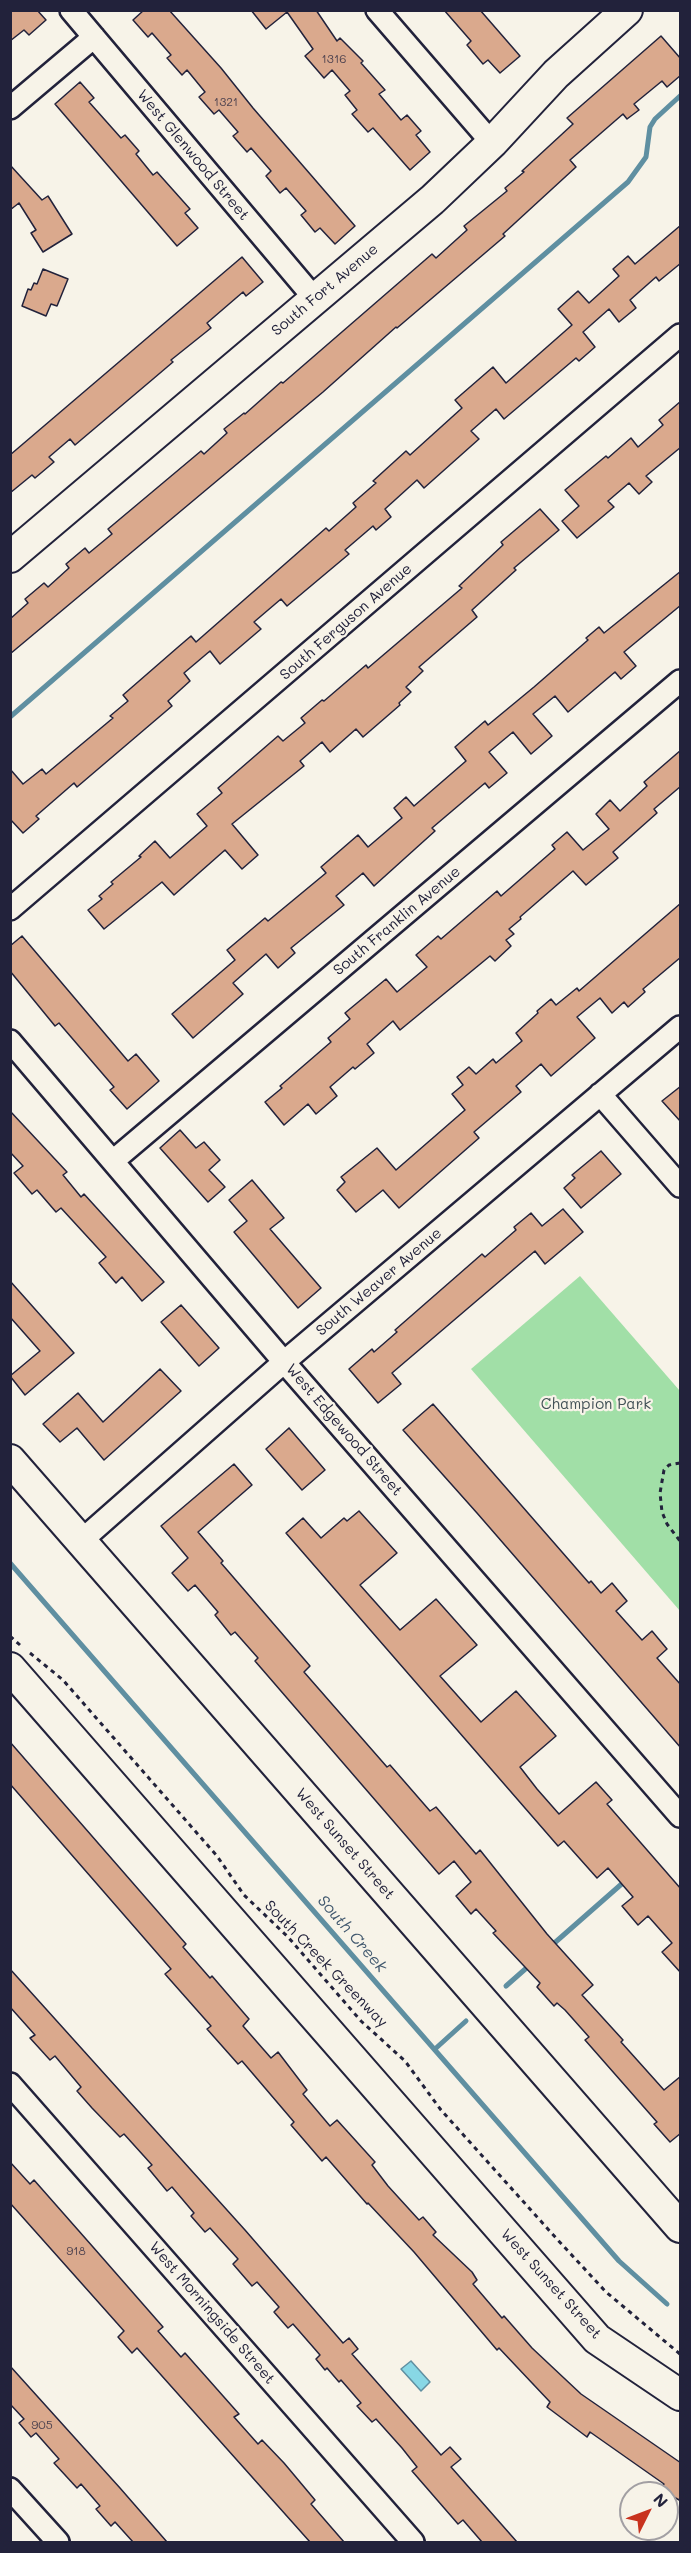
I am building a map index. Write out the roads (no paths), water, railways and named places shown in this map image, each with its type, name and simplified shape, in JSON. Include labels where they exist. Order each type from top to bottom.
[{"type":"main road","name":"South Fort Avenue","points":[[10,557],[432,200],[492,143],[556,74],[627,10]]},
{"type":"main road","name":"West Sunset Street","points":[[10,1460],[679,2225]]},
{"type":"main road","name":"West Sunset Street","points":[[10,1668],[597,2339],[681,2395]]},
{"type":"street","name":"West Glenwood Street","points":[[71,10],[315,299]]},
{"type":"street","points":[[377,10],[492,143]]},
{"type":"street","points":[[10,108],[94,37]]},
{"type":"street","name":"South Ferguson Avenue","points":[[10,909],[681,336]]},
{"type":"street","name":"South Franklin Avenue","points":[[113,1161],[681,681]]},
{"type":"street","name":"South Weaver Avenue","points":[[81,1540],[284,1362],[681,1027]]},
{"type":"street","name":"West Edgewood Street","points":[[10,1041],[284,1362],[681,1816]]},
{"type":"street","points":[[600,1094],[681,1186]]},
{"type":"street","name":"West Morningside Street","points":[[10,2084],[413,2542]]},
{"type":"street","points":[[10,2489],[58,2542]]},
{"type":"water","points":[[411,2361],[430,2382],[421,2391],[401,2369]]},
{"type":"waterway","points":[[10,717],[628,182],[646,157],[650,127],[655,119],[680,96]]},
{"type":"waterway","name":"South Creek","points":[[10,1563],[619,2261],[667,2304]]},
{"type":"waterway","points":[[551,1946],[625,1881]]},
{"type":"waterway","points":[[506,1986],[531,1964]]},
{"type":"waterway","points":[[435,2049],[466,2021]]},
{"type":"park label","name":"Champion Park","points":[[596,1404]]}]
